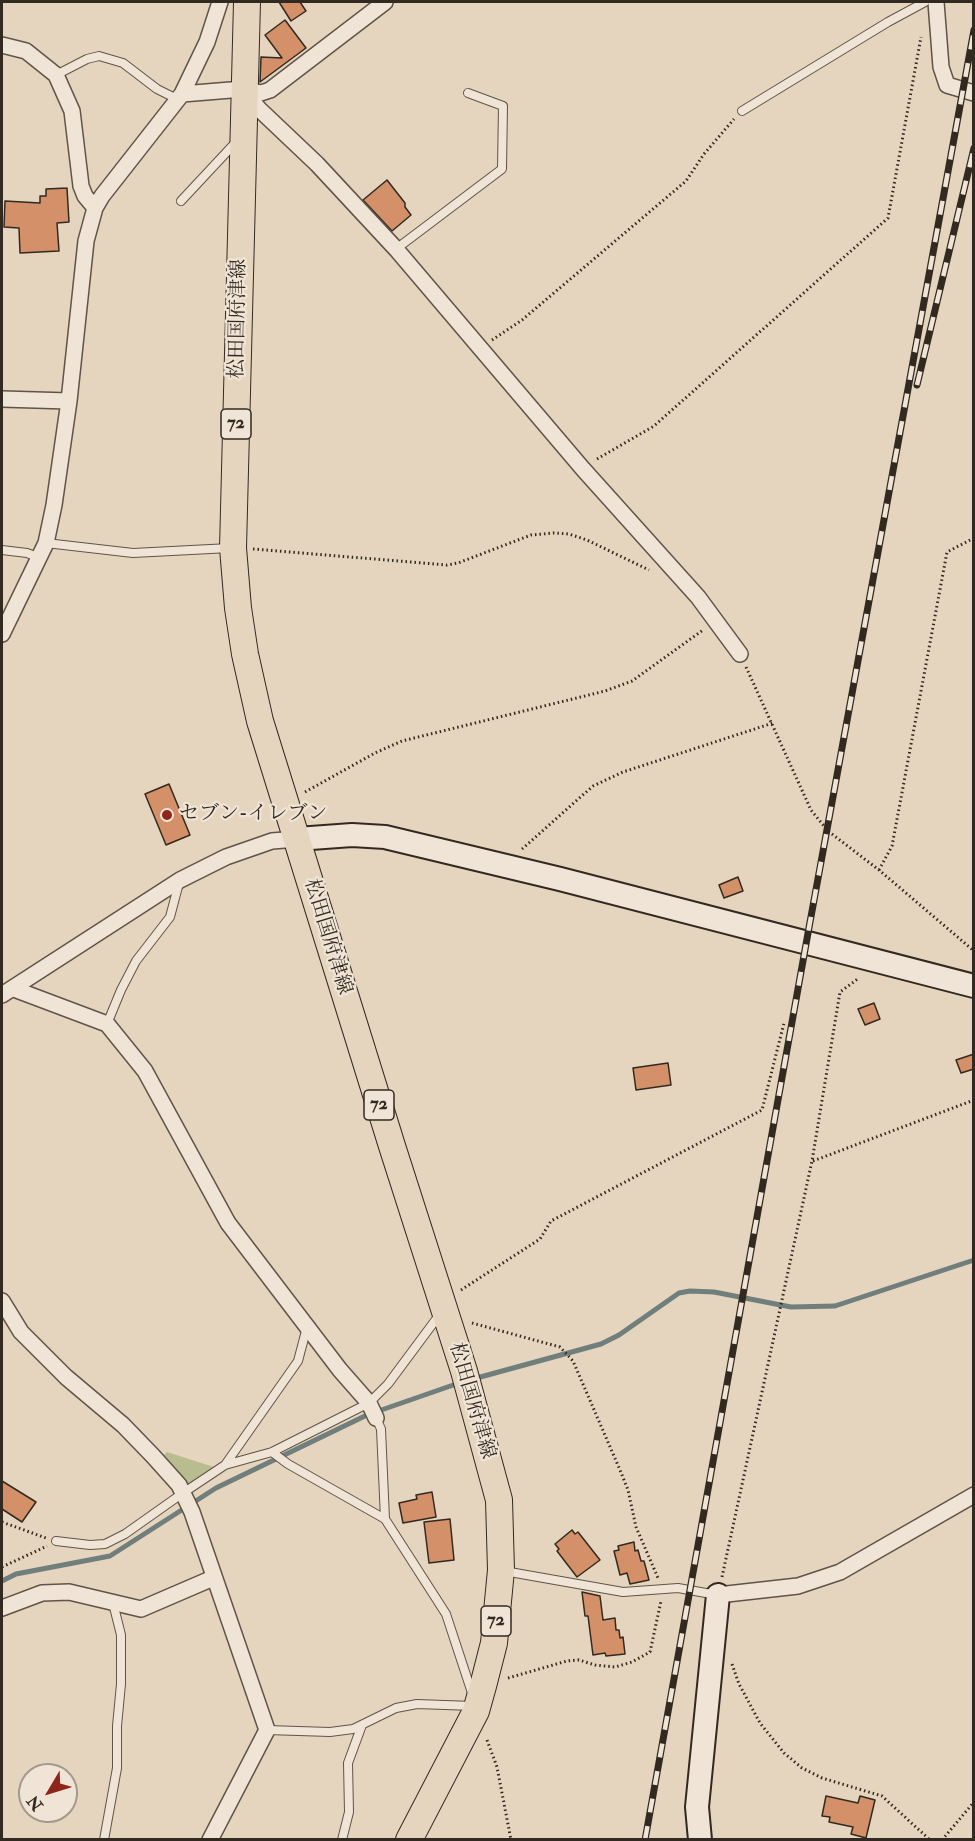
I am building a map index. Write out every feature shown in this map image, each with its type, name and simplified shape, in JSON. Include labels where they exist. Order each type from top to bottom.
[{"type":"main road","name":"松田国府津線","points":[[246,2],[233,548],[245,654],[260,721],[466,1379],[499,1500],[501,1570],[494,1643],[478,1701],[409,1839]]},
{"type":"street","points":[[2,634],[43,551],[54,504],[69,401],[86,241],[95,208],[102,195],[182,94],[207,42],[220,2]]},
{"type":"street","points":[[182,94],[243,89],[261,93],[270,90],[385,2]]},
{"type":"street","points":[[936,2],[941,67],[947,85],[974,93]]},
{"type":"street","points":[[2,45],[26,51],[56,75],[72,111],[81,186],[85,196],[95,208]]},
{"type":"street","points":[[243,89],[259,109],[317,164],[396,249],[583,469],[698,597],[741,654]]},
{"type":"street","points":[[2,399],[69,401]]},
{"type":"street","points":[[8,992],[180,880],[226,856],[272,842],[352,835],[385,837],[974,986]]},
{"type":"street","points":[[8,992],[107,1024],[145,1071],[228,1223],[372,1409]]},
{"type":"street","points":[[2,1301],[21,1332],[66,1377],[123,1425],[179,1485],[192,1512],[267,1730],[210,1839]]},
{"type":"street","points":[[700,1839],[697,1807],[718,1595],[798,1586],[840,1572],[974,1495]]},
{"type":"street","points":[[2,1608],[42,1593],[69,1592],[141,1609],[213,1578]]},
{"type":"lane","points":[[742,111],[888,22],[926,2]]},
{"type":"lane","points":[[56,75],[87,59],[99,56],[123,63],[157,89],[173,97],[182,94]]},
{"type":"lane","points":[[396,249],[502,169],[503,106],[468,93]]},
{"type":"lane","points":[[181,201],[243,134]]},
{"type":"lane","points":[[2,550],[27,553],[43,551],[133,553],[233,548]]},
{"type":"lane","points":[[107,1024],[136,962],[170,917],[180,880]]},
{"type":"lane","points":[[56,1541],[90,1545],[105,1544],[125,1534],[225,1465],[272,1452],[372,1409],[444,1309]]},
{"type":"lane","points":[[225,1465],[297,1361],[307,1327]]},
{"type":"lane","points":[[372,1409],[381,1429],[385,1519]]},
{"type":"lane","points":[[267,1730],[330,1732],[353,1729],[396,1708],[417,1704],[478,1701],[446,1614],[385,1519],[288,1464],[272,1452]]},
{"type":"lane","points":[[501,1570],[623,1592],[678,1588],[718,1595]]},
{"type":"lane","points":[[104,1839],[117,1768],[117,1726],[122,1684],[121,1635],[113,1603]]},
{"type":"lane","points":[[342,1839],[348,1812],[348,1763],[362,1725]]},
{"type":"path","points":[[583,469],[610,450],[654,426],[888,218],[921,36]]},
{"type":"path","points":[[481,348],[522,320],[686,181],[704,154],[742,111]]},
{"type":"path","points":[[233,548],[447,566],[531,535],[554,533],[569,534],[587,540],[652,571]]},
{"type":"path","points":[[879,870],[892,846],[947,552],[974,538]]},
{"type":"path","points":[[285,802],[375,753],[402,741],[604,691],[632,681],[716,621]]},
{"type":"path","points":[[741,654],[811,810],[828,831],[879,870],[974,951]]},
{"type":"path","points":[[503,866],[593,786],[623,772],[773,723]]},
{"type":"path","points":[[718,1595],[812,1161],[840,992],[865,976]]},
{"type":"path","points":[[444,1309],[540,1239],[551,1221],[762,1110],[784,1023]]},
{"type":"path","points":[[812,1161],[974,1100]]},
{"type":"path","points":[[444,1309],[560,1347],[573,1361],[628,1490],[636,1527],[663,1590],[650,1652],[632,1662],[615,1667],[595,1665],[579,1660],[567,1661],[478,1701],[497,1767],[511,1839]]},
{"type":"path","points":[[2,1522],[56,1541]]},
{"type":"path","points":[[2,1568],[56,1541]]},
{"type":"path","points":[[713,1651],[724,1651],[730,1659],[739,1684],[760,1724],[784,1754],[802,1768],[822,1778],[882,1796],[930,1839]]},
{"type":"path","points":[[942,1839],[974,1802]]},
{"type":"green space","points":[[167,1452],[217,1468],[191,1490],[161,1458]]},
{"type":"building","points":[[279,2],[300,2],[306,11],[291,21]]},
{"type":"building","points":[[285,20],[306,48],[260,82],[261,57],[282,58],[265,35]]},
{"type":"building","points":[[387,180],[405,203],[411,215],[392,231],[363,200]]},
{"type":"building","points":[[67,188],[69,222],[57,223],[59,251],[20,253],[19,228],[4,227],[5,201],[40,203],[40,196],[46,196],[46,189]]},
{"type":"building","name":"セブン-イレブン","points":[[169,784],[190,835],[166,845],[145,794]]},
{"type":"building","points":[[738,877],[743,891],[724,898],[719,885]]},
{"type":"building","points":[[874,1003],[880,1019],[865,1025],[858,1009]]},
{"type":"building","points":[[974,1054],[974,1069],[961,1073],[956,1060]]},
{"type":"building","points":[[668,1063],[671,1085],[636,1090],[633,1068]]},
{"type":"building","points":[[2,1481],[36,1502],[22,1522],[2,1509]]},
{"type":"building","points":[[432,1492],[436,1517],[403,1523],[399,1503],[417,1499],[416,1495]]},
{"type":"building","points":[[450,1519],[454,1560],[429,1563],[424,1522]]},
{"type":"building","points":[[572,1530],[575,1534],[578,1532],[600,1560],[577,1577],[557,1551],[559,1549],[555,1544]]},
{"type":"building","points":[[634,1542],[635,1551],[638,1550],[641,1561],[644,1561],[649,1580],[630,1584],[627,1573],[620,1575],[614,1551],[619,1550],[618,1546]]},
{"type":"building","points":[[582,1592],[600,1596],[603,1620],[615,1618],[616,1630],[619,1630],[620,1638],[623,1637],[625,1654],[593,1655]]},
{"type":"building","points":[[826,1796],[858,1803],[860,1796],[875,1800],[866,1838],[851,1834],[853,1827],[829,1822],[830,1817],[822,1816]]},
{"type":"waterway","points":[[473,1379],[601,1344],[619,1335],[679,1293],[714,1292],[791,1307],[835,1306],[974,1260]]},
{"type":"waterway","points":[[2,1581],[16,1574],[110,1556],[216,1488],[367,1415],[459,1383]]},
{"type":"railway","points":[[645,1840],[810,922],[974,30]]},
{"type":"railway","points":[[917,385],[974,148]]},
{"type":"place","name":"セブン-イレブン","points":[[167,815]]}]
